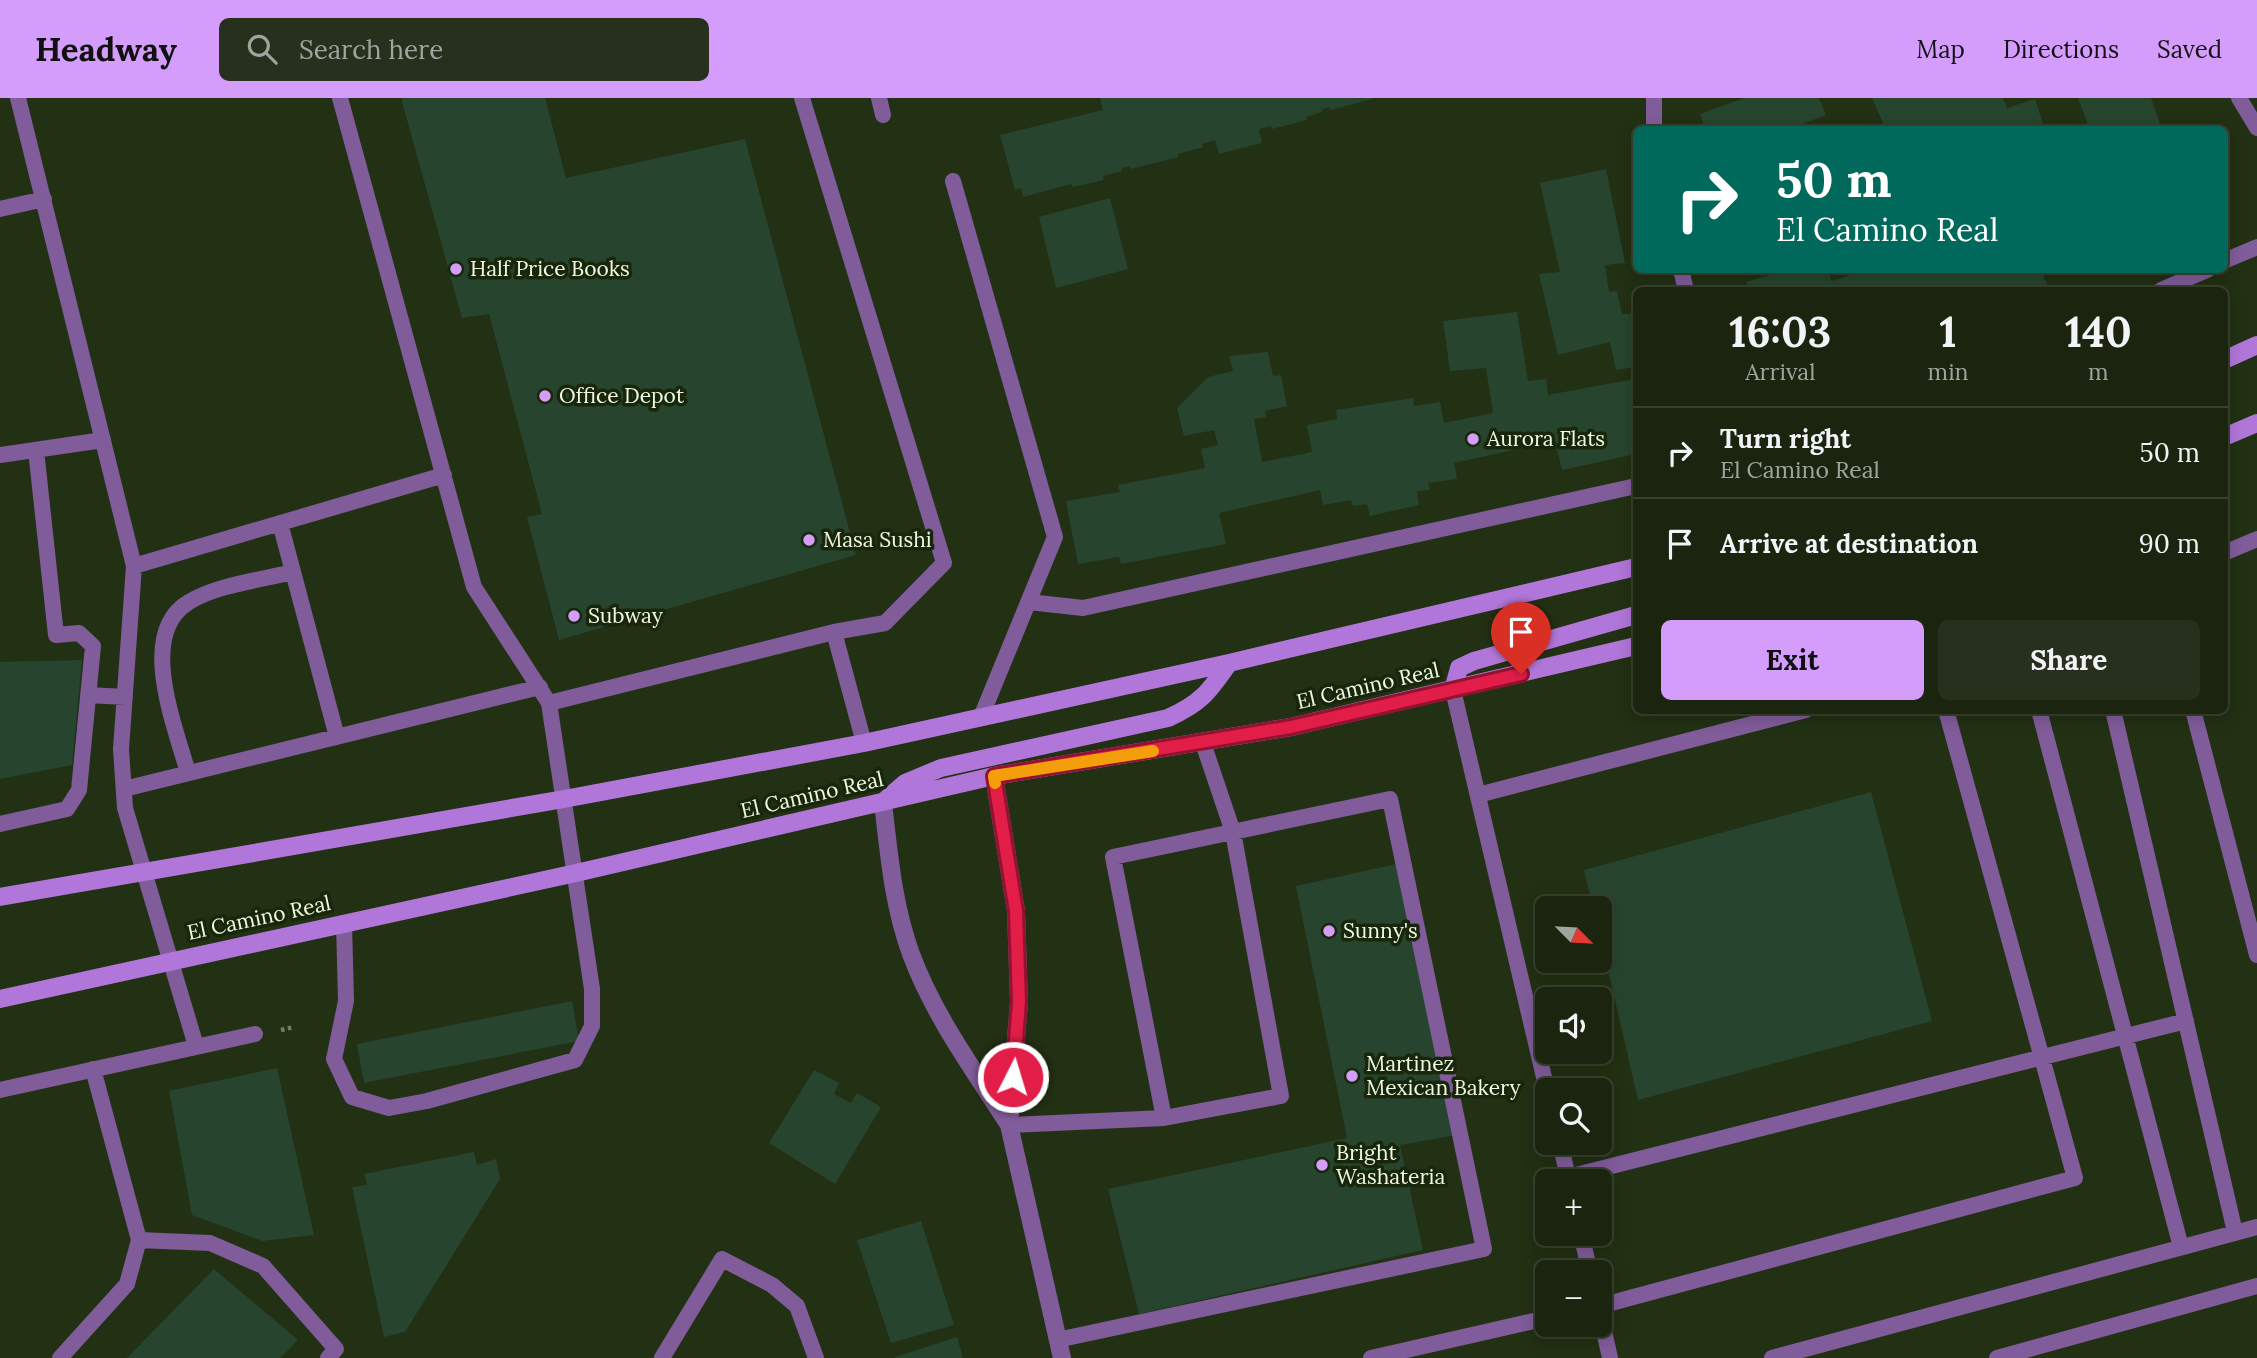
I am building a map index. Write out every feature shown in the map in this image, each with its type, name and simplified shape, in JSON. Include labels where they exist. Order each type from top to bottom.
[{"type":"main road","points":[[2228,358],[2257,345]]},
{"type":"main road","points":[[2228,435],[2257,424]]},
{"type":"main road","name":"El Camino Real","points":[[0,897],[565,799],[864,743],[1229,663],[1633,567]]},
{"type":"main road","points":[[1453,690],[1459,668],[1474,661],[1633,616]]},
{"type":"main road","name":"El Camino Real","points":[[0,999],[576,873],[994,776],[1291,727],[1633,647]]},
{"type":"main road","points":[[883,803],[892,791],[905,783],[941,768],[1168,718],[1192,708],[1211,689],[1229,663]]},
{"type":"street","points":[[994,776],[1016,911],[1019,1002],[1009,1125],[1062,1358]]},
{"type":"street","points":[[883,803],[895,897],[911,954],[938,1015],[1009,1125]]},
{"type":"lane","points":[[18,98],[134,566],[121,749],[125,808],[196,1046]]},
{"type":"lane","points":[[340,98],[474,587],[549,703],[592,989],[592,1026],[575,1060],[427,1101],[389,1108],[352,1097],[334,1059],[346,1001],[344,923]]},
{"type":"lane","points":[[549,703],[834,632],[885,623],[944,563],[802,98]]},
{"type":"lane","points":[[879,98],[883,115]]},
{"type":"lane","points":[[1654,98],[1654,126]]},
{"type":"lane","points":[[2239,98],[2257,128]]},
{"type":"lane","points":[[953,181],[1055,537],[981,717]]},
{"type":"lane","points":[[0,209],[44,199]]},
{"type":"lane","points":[[2228,259],[2257,247]]},
{"type":"lane","points":[[2168,287],[2200,273]]},
{"type":"lane","points":[[0,455],[103,440]]},
{"type":"lane","points":[[0,824],[67,809],[79,790],[93,646],[79,633],[56,635],[36,450]]},
{"type":"lane","points":[[134,566],[444,475]]},
{"type":"lane","points":[[1029,602],[1083,608],[1633,487]]},
{"type":"lane","points":[[280,523],[337,737]]},
{"type":"lane","points":[[2228,551],[2257,539]]},
{"type":"lane","points":[[188,773],[162,672],[162,644],[169,621],[187,603],[211,592],[293,572]]},
{"type":"lane","points":[[834,632],[864,743]]},
{"type":"lane","points":[[124,789],[540,687]]},
{"type":"lane","points":[[1453,690],[1544,1078]]},
{"type":"lane","points":[[88,695],[125,697]]},
{"type":"lane","points":[[1478,795],[1791,714]]},
{"type":"lane","points":[[1612,1303],[2075,1178],[1947,714]]},
{"type":"lane","points":[[2040,714],[2181,1247]]},
{"type":"lane","points":[[2114,714],[2235,1232]]},
{"type":"lane","points":[[2194,714],[2257,955]]},
{"type":"lane","points":[[1009,1125],[1164,1118],[1281,1096],[1233,832],[1203,743]]},
{"type":"lane","points":[[1057,1340],[1484,1249],[1390,799],[1113,857],[1164,1118]]},
{"type":"lane","points":[[1607,1169],[2186,1021]]},
{"type":"lane","points":[[0,1090],[256,1034]]},
{"type":"lane","points":[[60,1358],[127,1284],[139,1240],[93,1069]]},
{"type":"lane","points":[[1772,1358],[2257,1227]]},
{"type":"lane","points":[[139,1240],[210,1243],[263,1266],[336,1349],[328,1358]]},
{"type":"lane","points":[[662,1358],[722,1259],[772,1285],[797,1306],[816,1358]]},
{"type":"lane","points":[[1997,1358],[2257,1286]]},
{"type":"lane","points":[[1371,1358],[1535,1321]]},
{"type":"lane","points":[[1605,1337],[1610,1358]]},
{"type":"building","points":[[401,98],[545,98],[566,178],[745,139],[856,555],[559,640],[527,517],[542,514],[489,314],[462,318]]},
{"type":"building","points":[[1100,98],[1372,99],[1331,110],[1330,107],[1322,109],[1322,112],[1306,117],[1307,120],[1272,129],[1271,126],[1259,129],[1262,143],[1219,154],[1215,140],[1202,144],[1203,147],[1178,154],[1178,157],[1131,169],[1130,166],[1122,168],[1122,171],[1103,176],[1104,180],[1073,187],[1071,184],[1023,197],[1021,188],[1015,190],[1000,135],[1103,110]]},
{"type":"building","points":[[1744,98],[1819,98],[1826,115],[1798,126],[1704,126],[1700,114]]},
{"type":"building","points":[[1872,98],[2003,98],[2007,108],[2035,99],[2044,126],[1884,126]]},
{"type":"building","points":[[2078,98],[2151,98],[2161,126],[2088,126]]},
{"type":"building","points":[[1606,169],[1625,263],[1605,265],[1609,292],[1617,291],[1622,314],[1633,314],[1633,367],[1616,370],[1610,342],[1558,355],[1539,274],[1560,272],[1540,183]]},
{"type":"building","points":[[1110,198],[1128,269],[1056,288],[1039,217]]},
{"type":"building","points":[[1777,273],[1828,273],[1832,281],[1855,273],[2051,273],[2043,276],[2048,287],[1748,287],[1746,282]]},
{"type":"building","name":"Aurora Flats","points":[[1517,312],[1528,381],[1546,379],[1548,395],[1633,379],[1633,455],[1562,470],[1555,441],[1454,463],[1457,479],[1428,483],[1430,490],[1417,491],[1419,505],[1370,516],[1367,504],[1353,506],[1351,500],[1323,505],[1320,490],[1219,513],[1226,544],[1121,564],[1119,557],[1078,564],[1066,501],[1120,492],[1118,485],[1205,468],[1201,449],[1218,445],[1214,430],[1184,436],[1177,408],[1208,377],[1233,371],[1229,356],[1268,352],[1273,376],[1281,375],[1287,406],[1265,411],[1266,417],[1254,419],[1262,462],[1312,452],[1307,425],[1337,419],[1336,410],[1413,398],[1414,406],[1440,402],[1444,423],[1493,413],[1486,368],[1450,371],[1443,321]]},
{"type":"building","points":[[82,660],[72,765],[0,779],[0,662]]},
{"type":"building","points":[[1871,792],[1932,1021],[1638,1100],[1609,973],[1612,973],[1612,896],[1590,896],[1584,870]]},
{"type":"building","points":[[1401,863],[1456,1135],[1400,1145],[1423,1250],[1139,1314],[1108,1189],[1347,1138],[1296,886]]},
{"type":"building","points":[[572,1001],[579,1041],[364,1083],[357,1044]]},
{"type":"building","points":[[277,1068],[314,1235],[262,1241],[192,1215],[169,1091]]},
{"type":"building","points":[[814,1070],[839,1083],[834,1094],[851,1103],[857,1093],[881,1107],[835,1184],[769,1143]]},
{"type":"building","points":[[474,1152],[477,1165],[496,1159],[500,1179],[405,1332],[384,1337],[352,1187],[367,1185],[364,1174]]},
{"type":"building","points":[[921,1221],[954,1325],[891,1343],[857,1240]]},
{"type":"building","points":[[214,1269],[298,1340],[280,1358],[127,1358]]},
{"type":"building","points":[[957,1337],[963,1358],[895,1358],[895,1357]]},
{"type":"slow traffic","points":[[995,783],[994,776],[1153,751]]},
{"type":"place","name":"Half Price Books","points":[[456,269]]},
{"type":"place","name":"Office Depot","points":[[545,396]]},
{"type":"place","name":"Aurora Flats","points":[[1473,439]]},
{"type":"place","name":"Masa Sushi","points":[[809,540]]},
{"type":"place","name":"Subway","points":[[574,616]]},
{"type":"place","name":"Sunny's","points":[[1329,931]]},
{"type":"place","name":"Martinez Mexican Bakery","points":[[1352,1076]]},
{"type":"place","name":"Bright Washateria","points":[[1322,1165]]},
{"type":"route","points":[[1013,1077],[1019,1002],[1016,911],[994,776],[1291,727],[1521,674]]}]
